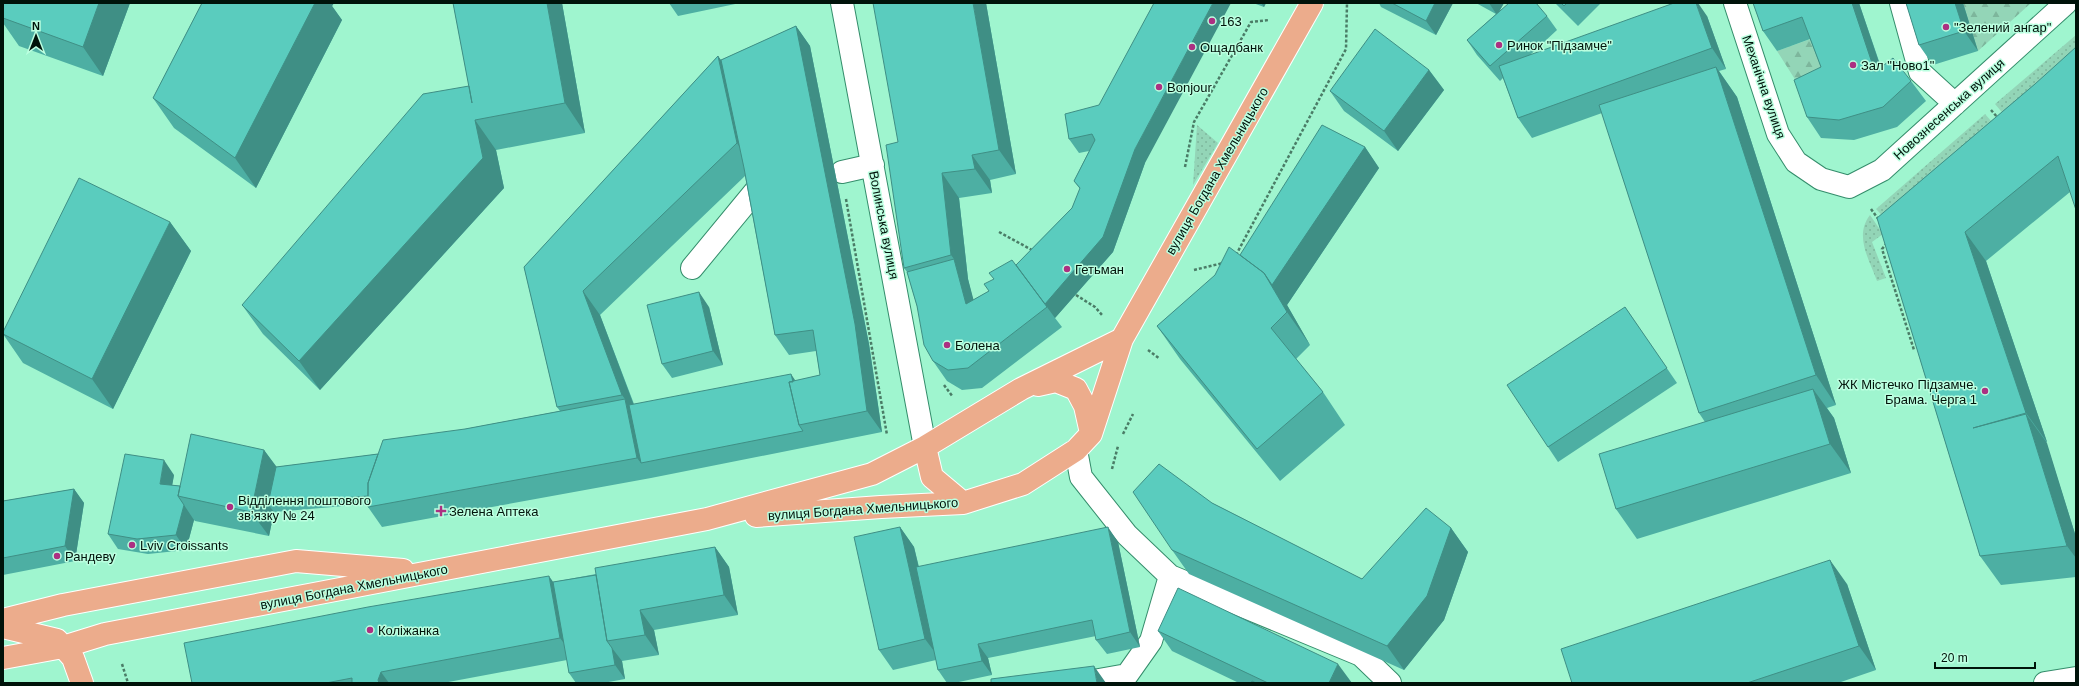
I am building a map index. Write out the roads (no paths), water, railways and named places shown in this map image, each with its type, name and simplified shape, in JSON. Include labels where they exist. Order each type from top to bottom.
[{"type":"main road","name":"вулиця Богдана Хмельницького","points":[[707,520],[881,507],[963,503],[1023,484],[1076,450],[1091,434],[1122,339],[1310,7]]},
{"type":"main road","name":"вулиця Богдана Хмельницького","points":[[3,658],[63,647],[105,634],[707,520],[872,474],[925,447],[1021,389],[1122,339]]},
{"type":"main road","points":[[1021,389],[1056,381],[1076,389],[1085,406],[1091,434]]},
{"type":"main road","points":[[925,447],[932,477],[963,503]]},
{"type":"main road","points":[[3,620],[63,605],[296,561],[432,572]]},
{"type":"main road","points":[[3,627],[57,640],[73,658],[82,683]]},
{"type":"street","name":"Волинська вулиця","points":[[842,3],[925,447]]},
{"type":"street","name":"Механічна вулиця","points":[[1735,3],[1778,134],[1796,162],[1821,179]]},
{"type":"street","points":[[1901,3],[1920,72],[1955,104]]},
{"type":"street","name":"Новознесенська вулиця","points":[[1821,179],[1849,187],[1882,170],[2066,3]]},
{"type":"street","points":[[842,172],[873,165]]},
{"type":"street","points":[[692,268],[758,188]]},
{"type":"street","points":[[1076,450],[1081,477],[1127,534],[1170,576],[1361,655],[1390,683]]},
{"type":"street","points":[[1082,683],[1128,679],[1151,641],[1170,576]]},
{"type":"street","points":[[2045,683],[2076,678]]},
{"type":"place","name":"163","points":[[1212,21]]},
{"type":"place","name":"\"Зелений ангар\"","points":[[1946,27]]},
{"type":"place","name":"Ринок \"Підзамче\"","points":[[1499,45]]},
{"type":"place","name":"Ощадбанк","points":[[1192,47]]},
{"type":"place","name":"Зал \"Ново1\"","points":[[1853,65]]},
{"type":"place","name":"Bonjour","points":[[1159,87]]},
{"type":"place","name":"Гетьман","points":[[1067,269]]},
{"type":"place","name":"Болена","points":[[947,345]]},
{"type":"place","name":"ЖК Містечко Підзамче. Брама. Черга 1","points":[[1985,391]]},
{"type":"place","name":"Відділення поштового зв’язку № 24","points":[[230,507]]},
{"type":"place","name":"Зелена Аптека","points":[[441,511]]},
{"type":"place","name":"Lviv Croissants","points":[[132,545]]},
{"type":"place","name":"Рандеву","points":[[57,556]]},
{"type":"place","name":"Коліжанка","points":[[370,630]]}]
